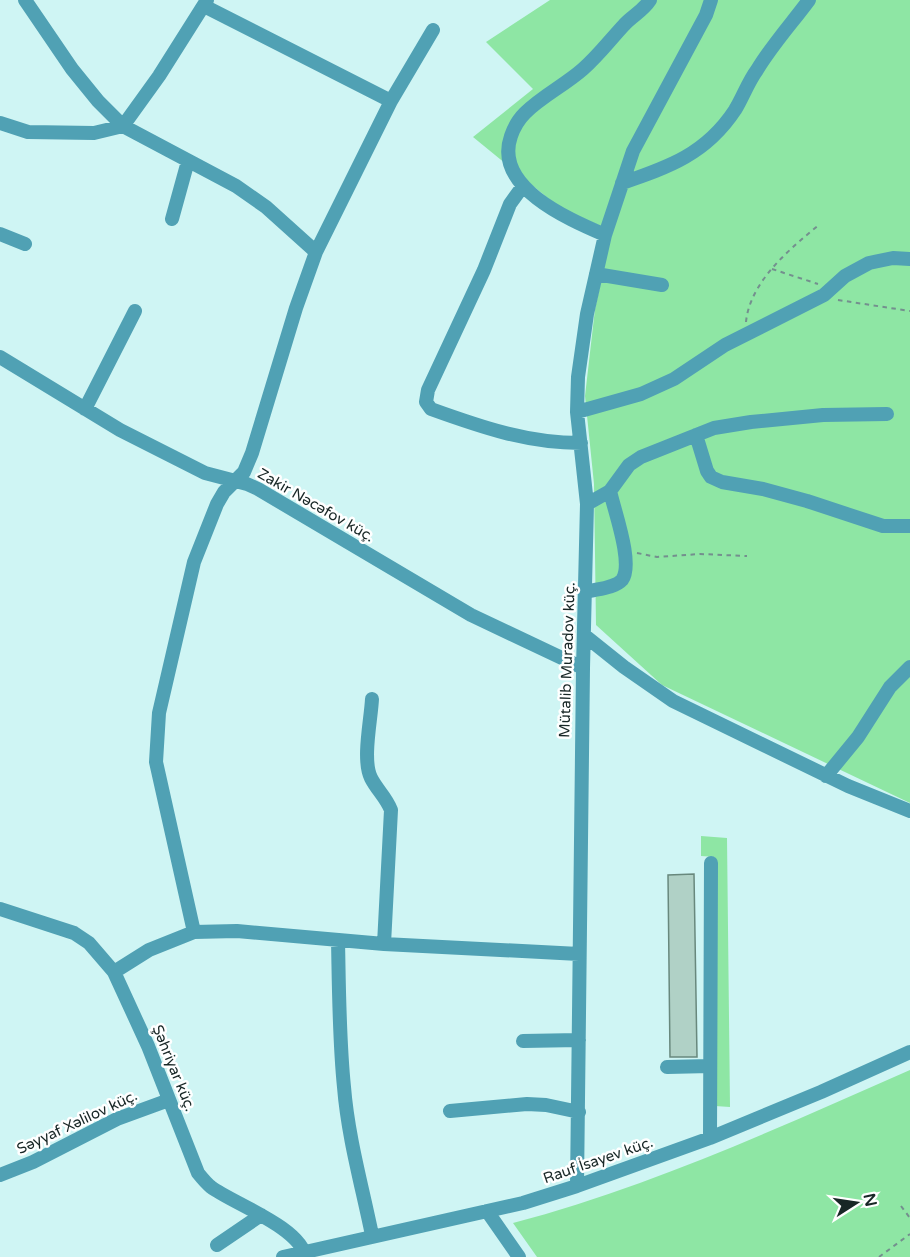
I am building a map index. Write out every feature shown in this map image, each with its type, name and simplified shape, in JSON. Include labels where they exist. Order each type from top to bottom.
[{"type":"street","points":[[25,0],[72,69],[98,101],[123,126],[236,186],[266,207],[316,252]]},
{"type":"street","points":[[605,235],[553,210],[523,186],[513,174],[507,157],[508,144],[514,127],[525,113],[584,69],[624,25],[645,8],[650,0]]},
{"type":"street","name":"Mütalib Muradov küç.","points":[[577,1186],[587,504],[577,412],[579,367],[586,314],[605,235],[633,151],[706,15],[711,0]]},
{"type":"street","points":[[622,183],[666,168],[699,149],[721,129],[757,69],[809,0]]},
{"type":"street","points":[[0,123],[28,132],[94,133],[123,126],[159,76],[206,3],[392,102]]},
{"type":"street","points":[[194,932],[156,762],[159,713],[194,562],[217,504],[224,492],[244,472],[252,453],[296,308],[316,252],[392,102],[434,30]]},
{"type":"street","points":[[172,219],[188,161]]},
{"type":"street","points":[[523,186],[510,204],[484,270],[428,390],[426,402],[431,409],[489,430],[552,443],[581,443]]},
{"type":"street","points":[[0,234],[25,244]]},
{"type":"street","points":[[577,412],[641,394],[674,379],[725,345],[824,294],[845,276],[869,263],[893,258],[910,258]]},
{"type":"street","points":[[596,274],[662,285]]},
{"type":"street","points":[[85,409],[135,311]]},
{"type":"street","name":"Zakir Nəcəfov küç.","points":[[0,357],[120,430],[205,473],[258,489],[471,615],[583,668]]},
{"type":"street","points":[[587,504],[610,491],[629,465],[641,457],[714,428],[823,415],[887,414]]},
{"type":"street","points":[[696,435],[707,471],[711,477],[722,482],[763,489],[884,526],[910,526]]},
{"type":"street","points":[[586,592],[613,586],[621,580],[626,571],[626,556],[610,491]]},
{"type":"street","points":[[585,635],[624,667],[673,701],[826,776],[908,806]]},
{"type":"street","points":[[826,776],[858,737],[891,687],[910,667]]},
{"type":"street","points":[[372,699],[367,760],[371,777],[387,799],[391,810],[384,944]]},
{"type":"street","points":[[710,1138],[711,863]]},
{"type":"street","name":"Şəhriyar küç.","points":[[0,909],[74,933],[89,943],[114,972],[148,1046],[198,1173],[209,1186],[261,1215],[296,1240],[304,1254]]},
{"type":"street","points":[[114,972],[149,950],[194,932],[237,931],[384,944],[579,954]]},
{"type":"street","points":[[338,940],[344,1088],[372,1235]]},
{"type":"street","points":[[523,1041],[579,1040]]},
{"type":"street","name":"Rauf İsayev küç.","points":[[283,1257],[304,1254],[372,1235],[523,1203],[577,1186],[710,1138],[910,1052]]},
{"type":"street","points":[[666,1067],[710,1066]]},
{"type":"street","name":"Səyyaf Xəlilov küç.","points":[[0,1174],[33,1162],[117,1119],[169,1100]]},
{"type":"street","points":[[450,1111],[526,1104],[546,1105],[579,1112]]},
{"type":"street","points":[[488,1210],[519,1257]]},
{"type":"street","points":[[217,1245],[261,1215]]},
{"type":"path","points":[[745,334],[747,310],[761,284],[781,256],[820,224]]},
{"type":"path","points":[[626,556],[637,553],[657,558],[700,554],[747,556]]},
{"type":"path","points":[[900,1206],[910,1218]]},
{"type":"path","points":[[879,1257],[910,1234]]},
{"type":"path","points":[[906,1238],[910,1241]]},
{"type":"green space","points":[[550,0],[910,0],[910,803],[662,685],[596,625],[594,484],[585,396],[595,309],[612,231],[560,208],[473,137],[533,89],[486,42]]},
{"type":"green space","points":[[701,836],[727,838],[730,1107],[715,1106],[715,857],[701,856]]},
{"type":"green space","points":[[910,1070],[910,1257],[537,1257],[513,1223],[665,1174]]},
{"type":"building","points":[[694,874],[697,1057],[670,1057],[668,875]]}]
